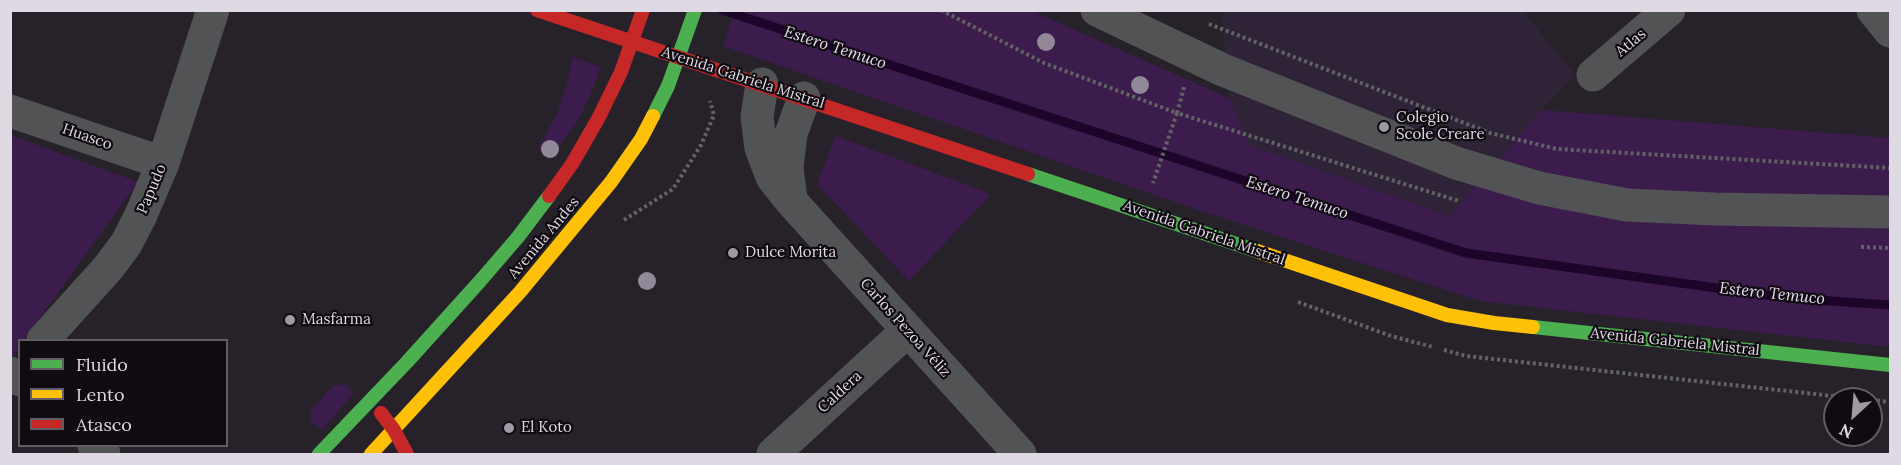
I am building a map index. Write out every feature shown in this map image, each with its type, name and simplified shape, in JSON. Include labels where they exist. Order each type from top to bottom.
[{"type":"street","name":"Papudo","points":[[45,339],[108,268],[126,244],[140,218],[163,163],[213,10]]},
{"type":"street","name":"Avenida Gabriela Mistral","points":[[537,10],[1448,315],[1494,323],[1890,364]]},
{"type":"street","name":"Avenida Andes","points":[[370,454],[520,292],[611,182],[640,139],[668,86],[696,10]]},
{"type":"street","points":[[1097,10],[1223,70],[1456,163],[1539,188],[1627,205],[1890,212]]},
{"type":"street","name":"Atlas","points":[[1593,75],[1669,10]]},
{"type":"street","points":[[1873,10],[1890,31]]},
{"type":"street","name":"Avenida Andes","points":[[320,454],[481,280],[544,204],[572,164],[598,119],[621,72],[642,14]]},
{"type":"street","name":"Carlos Pezoa Véliz","points":[[762,84],[757,117],[761,148],[772,177],[791,201],[1020,454]]},
{"type":"street","points":[[791,201],[787,167],[791,134],[804,98]]},
{"type":"street","name":"Huasco","points":[[10,111],[163,163]]},
{"type":"street","name":"Caldera","points":[[773,454],[908,330]]},
{"type":"street","points":[[367,404],[378,411],[394,429],[407,454]]},
{"type":"street","points":[[348,425],[352,441]]},
{"type":"path","points":[[941,10],[1044,63],[1177,113],[1156,174]]},
{"type":"shaded area","points":[[734,11],[1032,11],[1229,98],[1249,145],[1450,216],[1542,110],[1890,138],[1890,347],[1480,301],[1201,211],[723,46]]},
{"type":"shaded area","name":"Colegio Scole Creare","points":[[1222,11],[1523,11],[1575,75],[1451,216],[1248,145],[1229,98]]},
{"type":"shaded area","points":[[572,57],[601,67],[577,122],[550,159],[538,148],[558,112]]},
{"type":"shaded area","points":[[10,135],[138,182],[25,339],[18,339],[18,348],[11,359]]},
{"type":"shaded area","points":[[836,136],[991,194],[909,281],[817,184]]},
{"type":"shaded area","points":[[345,384],[354,393],[322,430],[311,421],[310,412],[332,386]]},
{"type":"waterway","name":"Estero Temuco","points":[[722,10],[1466,253],[1788,298],[1890,305]]},
{"type":"traffic: fast","points":[[653,116],[668,86],[695,10]]},
{"type":"traffic: fast","points":[[1028,174],[1257,251]]},
{"type":"traffic: fast","points":[[319,454],[481,280],[549,196]]},
{"type":"traffic: fast","points":[[1533,327],[1890,365]]},
{"type":"traffic: slow","points":[[371,454],[520,292],[611,182],[641,139],[653,116]]},
{"type":"traffic: slow","points":[[1257,251],[1447,315],[1533,327]]},
{"type":"traffic: jam","points":[[537,10],[1028,174]]},
{"type":"traffic: jam","points":[[549,196],[572,164],[598,119],[621,72],[643,10]]},
{"type":"traffic: jam","points":[[381,413],[394,430],[407,454]]},
{"type":"place","name":"Colegio Scole Creare","points":[[1384,127]]},
{"type":"place","name":"Dulce Morita","points":[[733,253]]},
{"type":"place","name":"Masfarma","points":[[290,320]]},
{"type":"place","name":"El Koto","points":[[509,428]]}]
